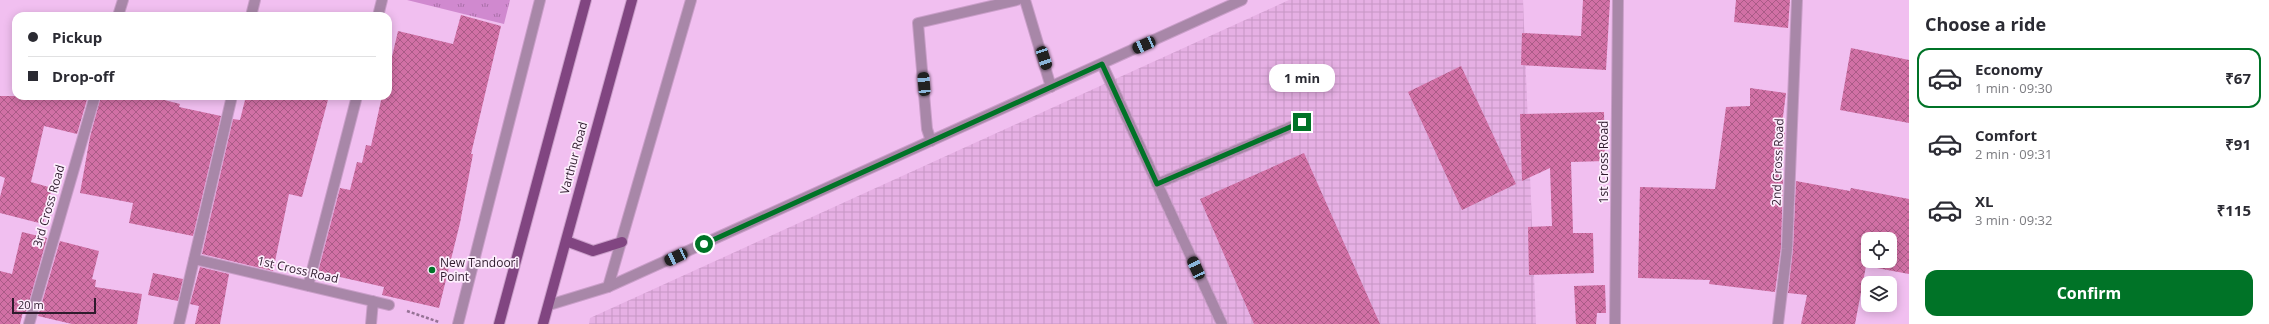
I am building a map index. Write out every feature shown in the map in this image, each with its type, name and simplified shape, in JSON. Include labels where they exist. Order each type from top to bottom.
[{"type":"main road","points":[[499,324],[586,0]]},
{"type":"main road","name":"Varthur Road","points":[[543,324],[632,0]]},
{"type":"main road","points":[[566,241],[593,251],[622,242]]},
{"type":"street","points":[[119,12],[123,0]]},
{"type":"street","points":[[253,12],[255,0]]},
{"type":"street","points":[[379,12],[382,0]]},
{"type":"street","points":[[458,324],[540,0]]},
{"type":"street","points":[[608,287],[691,0]]},
{"type":"street","points":[[931,141],[928,129],[918,23],[1017,0]]},
{"type":"street","points":[[1025,0],[1051,87]]},
{"type":"street","points":[[549,305],[608,287],[1242,0]]},
{"type":"street","name":"1st Cross Road","points":[[1615,324],[1618,0]]},
{"type":"street","name":"2nd Cross Road","points":[[1778,324],[1787,249],[1797,0]]},
{"type":"street","points":[[1102,64],[1222,324]]},
{"type":"street","name":"3rd Cross Road","points":[[29,324],[94,100]]},
{"type":"street","points":[[179,324],[231,100]]},
{"type":"street","points":[[308,286],[356,100]]},
{"type":"street","points":[[1157,184],[1302,122]]},
{"type":"street","name":"1st Cross Road","points":[[194,259],[389,305]]},
{"type":"street","points":[[371,324],[373,301]]},
{"type":"path","points":[[389,305],[445,324]]},
{"type":"shaded area","points":[[1289,0],[1523,0],[1536,324],[589,324],[590,318]]},
{"type":"green space","points":[[407,0],[510,0],[504,24]]},
{"type":"building","points":[[1583,0],[1610,0],[1606,70],[1521,65],[1522,33],[1581,36]]},
{"type":"building","points":[[1736,0],[1790,0],[1788,28],[1734,22]]},
{"type":"building","points":[[461,15],[501,26],[471,154],[473,154],[460,223],[439,308],[382,295],[384,287],[318,272],[340,188],[350,190],[357,162],[362,163],[366,145],[371,146],[381,100],[392,100],[392,57],[398,31],[453,44]]},
{"type":"building","points":[[1851,48],[1909,60],[1909,123],[1840,110]]},
{"type":"building","points":[[1461,66],[1516,184],[1462,210],[1408,92]]},
{"type":"building","points":[[1750,88],[1786,93],[1781,132],[1785,133],[1780,178],[1783,178],[1781,248],[1775,292],[1709,284],[1710,280],[1638,278],[1640,187],[1715,189],[1726,107],[1750,106]]},
{"type":"building","points":[[0,96],[12,96],[12,100],[87,100],[77,134],[44,126],[31,182],[52,188],[43,224],[0,213],[0,197],[5,178],[0,176]]},
{"type":"building","points":[[100,100],[164,100],[180,104],[179,107],[221,116],[193,236],[129,223],[133,203],[80,193],[90,137]]},
{"type":"building","points":[[245,100],[328,100],[302,197],[289,194],[273,271],[202,254],[233,119],[240,120]]},
{"type":"building","points":[[1604,112],[1605,161],[1571,162],[1573,233],[1593,233],[1594,273],[1529,275],[1528,227],[1552,226],[1550,168],[1522,181],[1520,114]]},
{"type":"building","points":[[1304,153],[1380,324],[1254,324],[1200,199]]},
{"type":"building","points":[[1796,181],[1850,191],[1851,188],[1909,199],[1909,274],[1877,268],[1897,268],[1897,232],[1861,232],[1861,268],[1866,268],[1864,276],[1861,276],[1861,292],[1855,324],[1801,324],[1807,295],[1788,293],[1793,249]]},
{"type":"building","points":[[22,232],[47,238],[26,313],[23,312],[20,324],[0,324],[0,271],[12,274]]},
{"type":"building","points":[[60,241],[99,251],[92,279],[96,280],[95,287],[142,294],[137,324],[72,324],[38,316]]},
{"type":"building","points":[[200,267],[229,274],[220,324],[195,324],[199,306],[190,304]]},
{"type":"building","points":[[153,273],[183,279],[178,301],[148,295]]},
{"type":"building","points":[[1605,285],[1606,313],[1597,313],[1596,324],[1576,324],[1574,286]]},
{"type":"place","name":"New Tandoori Point","points":[[432,270]]},
{"type":"route","points":[[704,244],[1102,64],[1157,184],[1302,122]]}]
